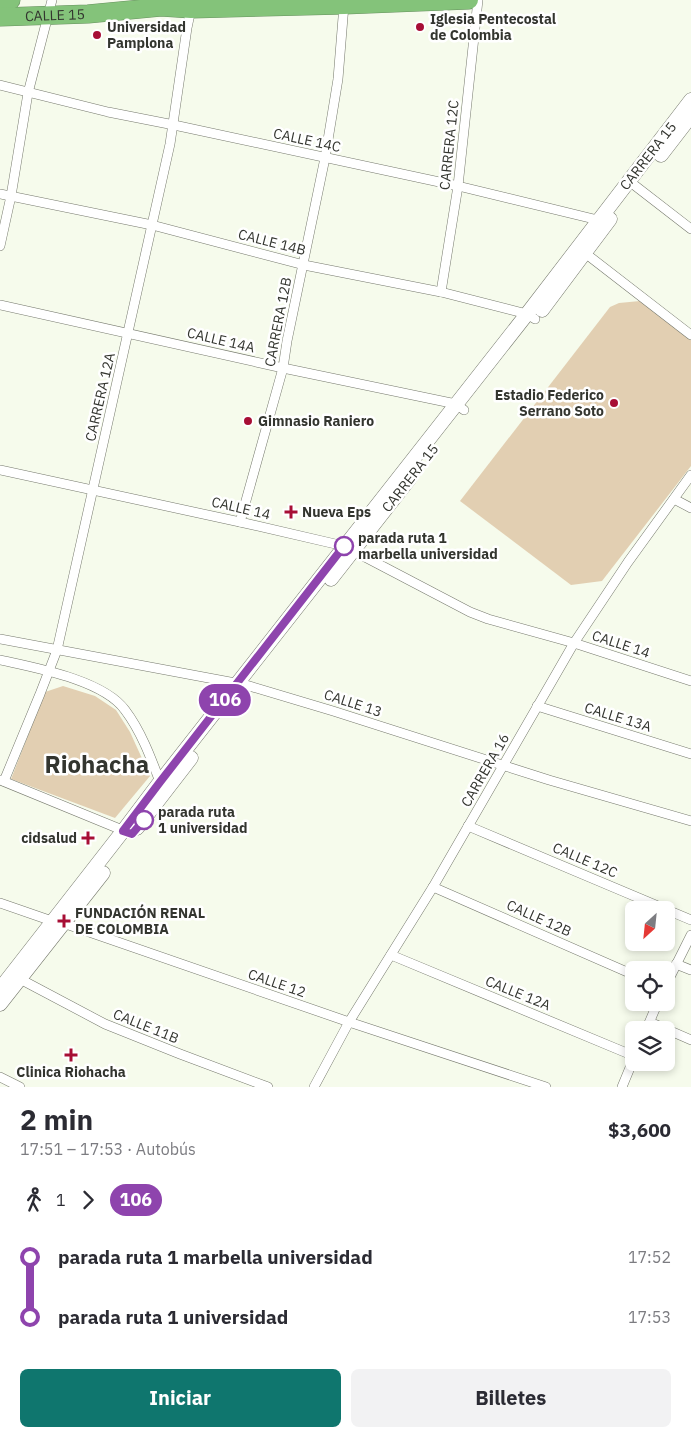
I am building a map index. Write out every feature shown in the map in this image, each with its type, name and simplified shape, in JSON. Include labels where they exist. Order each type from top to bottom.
[{"type":"highway","name":"CALLE 15","points":[[0,0],[11,0]]},
{"type":"highway","name":"CALLE 15","points":[[0,17],[50,8],[88,14],[162,4],[192,10],[316,3],[344,5],[470,0]]},
{"type":"main road","name":"CARRERA 15","points":[[633,184],[691,100]]},
{"type":"main road","name":"CARRERA 15","points":[[0,1004],[20,979],[58,922],[242,685],[602,223],[691,116]]},
{"type":"main road","name":"CARRERA 15","points":[[531,316],[585,253],[602,223]]},
{"type":"main road","name":"CARRERA 15","points":[[128,833],[160,782],[242,685]]},
{"type":"main road","points":[[0,989],[58,922]]},
{"type":"street","name":"CARRERA 12C","points":[[441,292],[458,186],[478,0]]},
{"type":"street","name":"CARRERA 12B","points":[[240,522],[283,368],[304,265],[338,79],[344,5]]},
{"type":"street","points":[[0,246],[11,196],[28,93],[50,8]]},
{"type":"street","name":"CARRERA 12A","points":[[2,781],[57,650],[174,125],[187,28],[192,10]]},
{"type":"street","name":"CALLE 14C","points":[[0,85],[108,112],[458,186],[602,223]]},
{"type":"street","points":[[633,184],[691,229]]},
{"type":"street","name":"CALLE 14B","points":[[0,194],[152,225],[304,265],[441,292],[531,316]]},
{"type":"street","points":[[585,253],[691,335]]},
{"type":"street","name":"CALLE 14A","points":[[0,305],[460,407]]},
{"type":"street","name":"CALLE 14","points":[[0,470],[240,522],[349,548],[470,612],[691,681]]},
{"type":"street","name":"CARRERA 16","points":[[314,1087],[349,1022],[434,887],[574,643],[628,562],[691,475]]},
{"type":"street","points":[[674,499],[691,508]]},
{"type":"street","name":"CALLE 13","points":[[0,639],[242,685],[333,710],[549,780],[691,821]]},
{"type":"street","points":[[0,660],[48,671],[100,690],[112,697],[125,709],[134,723],[160,782]]},
{"type":"street","name":"CALLE 13A","points":[[537,706],[691,754]]},
{"type":"street","points":[[2,781],[128,833]]},
{"type":"street","name":"CALLE 12C","points":[[468,826],[691,920]]},
{"type":"street","name":"CALLE 12B","points":[[434,887],[625,971]]},
{"type":"street","name":"CALLE 12","points":[[0,903],[546,1087]]},
{"type":"street","points":[[691,935],[676,964],[691,970]]},
{"type":"street","name":"CALLE 12A","points":[[391,955],[625,1053]]},
{"type":"street","name":"CALLE 11B","points":[[20,979],[105,1024],[268,1087]]},
{"type":"street","points":[[675,1035],[691,1040]]},
{"type":"street","points":[[622,1087],[628,1071]]},
{"type":"street","points":[[0,1077],[20,1087]]},
{"type":"shaded area","name":"Estadio Federico Serrano Soto","points":[[640,301],[691,339],[691,466],[602,581],[571,585],[460,501],[610,307],[619,303]]},
{"type":"shaded area","points":[[63,686],[95,696],[116,710],[130,732],[150,776],[115,818],[11,779],[45,692]]},
{"type":"bus line","name":"106","points":[[144,820],[132,834],[123,831],[344,546]]},
{"type":"place","name":"Iglesia Pentecostal de Colombia","points":[[420,27]]},
{"type":"place","name":"Universidad Pamplona","points":[[97,35]]},
{"type":"place","name":"Estadio Federico Serrano Soto","points":[[614,403]]},
{"type":"place","name":"Gimnasio Raniero","points":[[248,421]]},
{"type":"place","name":"Nueva Eps","points":[[291,512]]},
{"type":"place","name":"parada ruta 1 marbella universidad","points":[[344,546]]},
{"type":"place","name":"parada ruta 1 universidad","points":[[144,820]]},
{"type":"place","name":"cidsalud","points":[[88,838]]},
{"type":"place","name":"FUNDACIÓN RENAL DE COLOMBIA","points":[[64,921]]},
{"type":"place","name":"Clinica Riohacha","points":[[71,1055]]},
{"type":"district","name":"Riohacha","points":[[97,765]]}]
